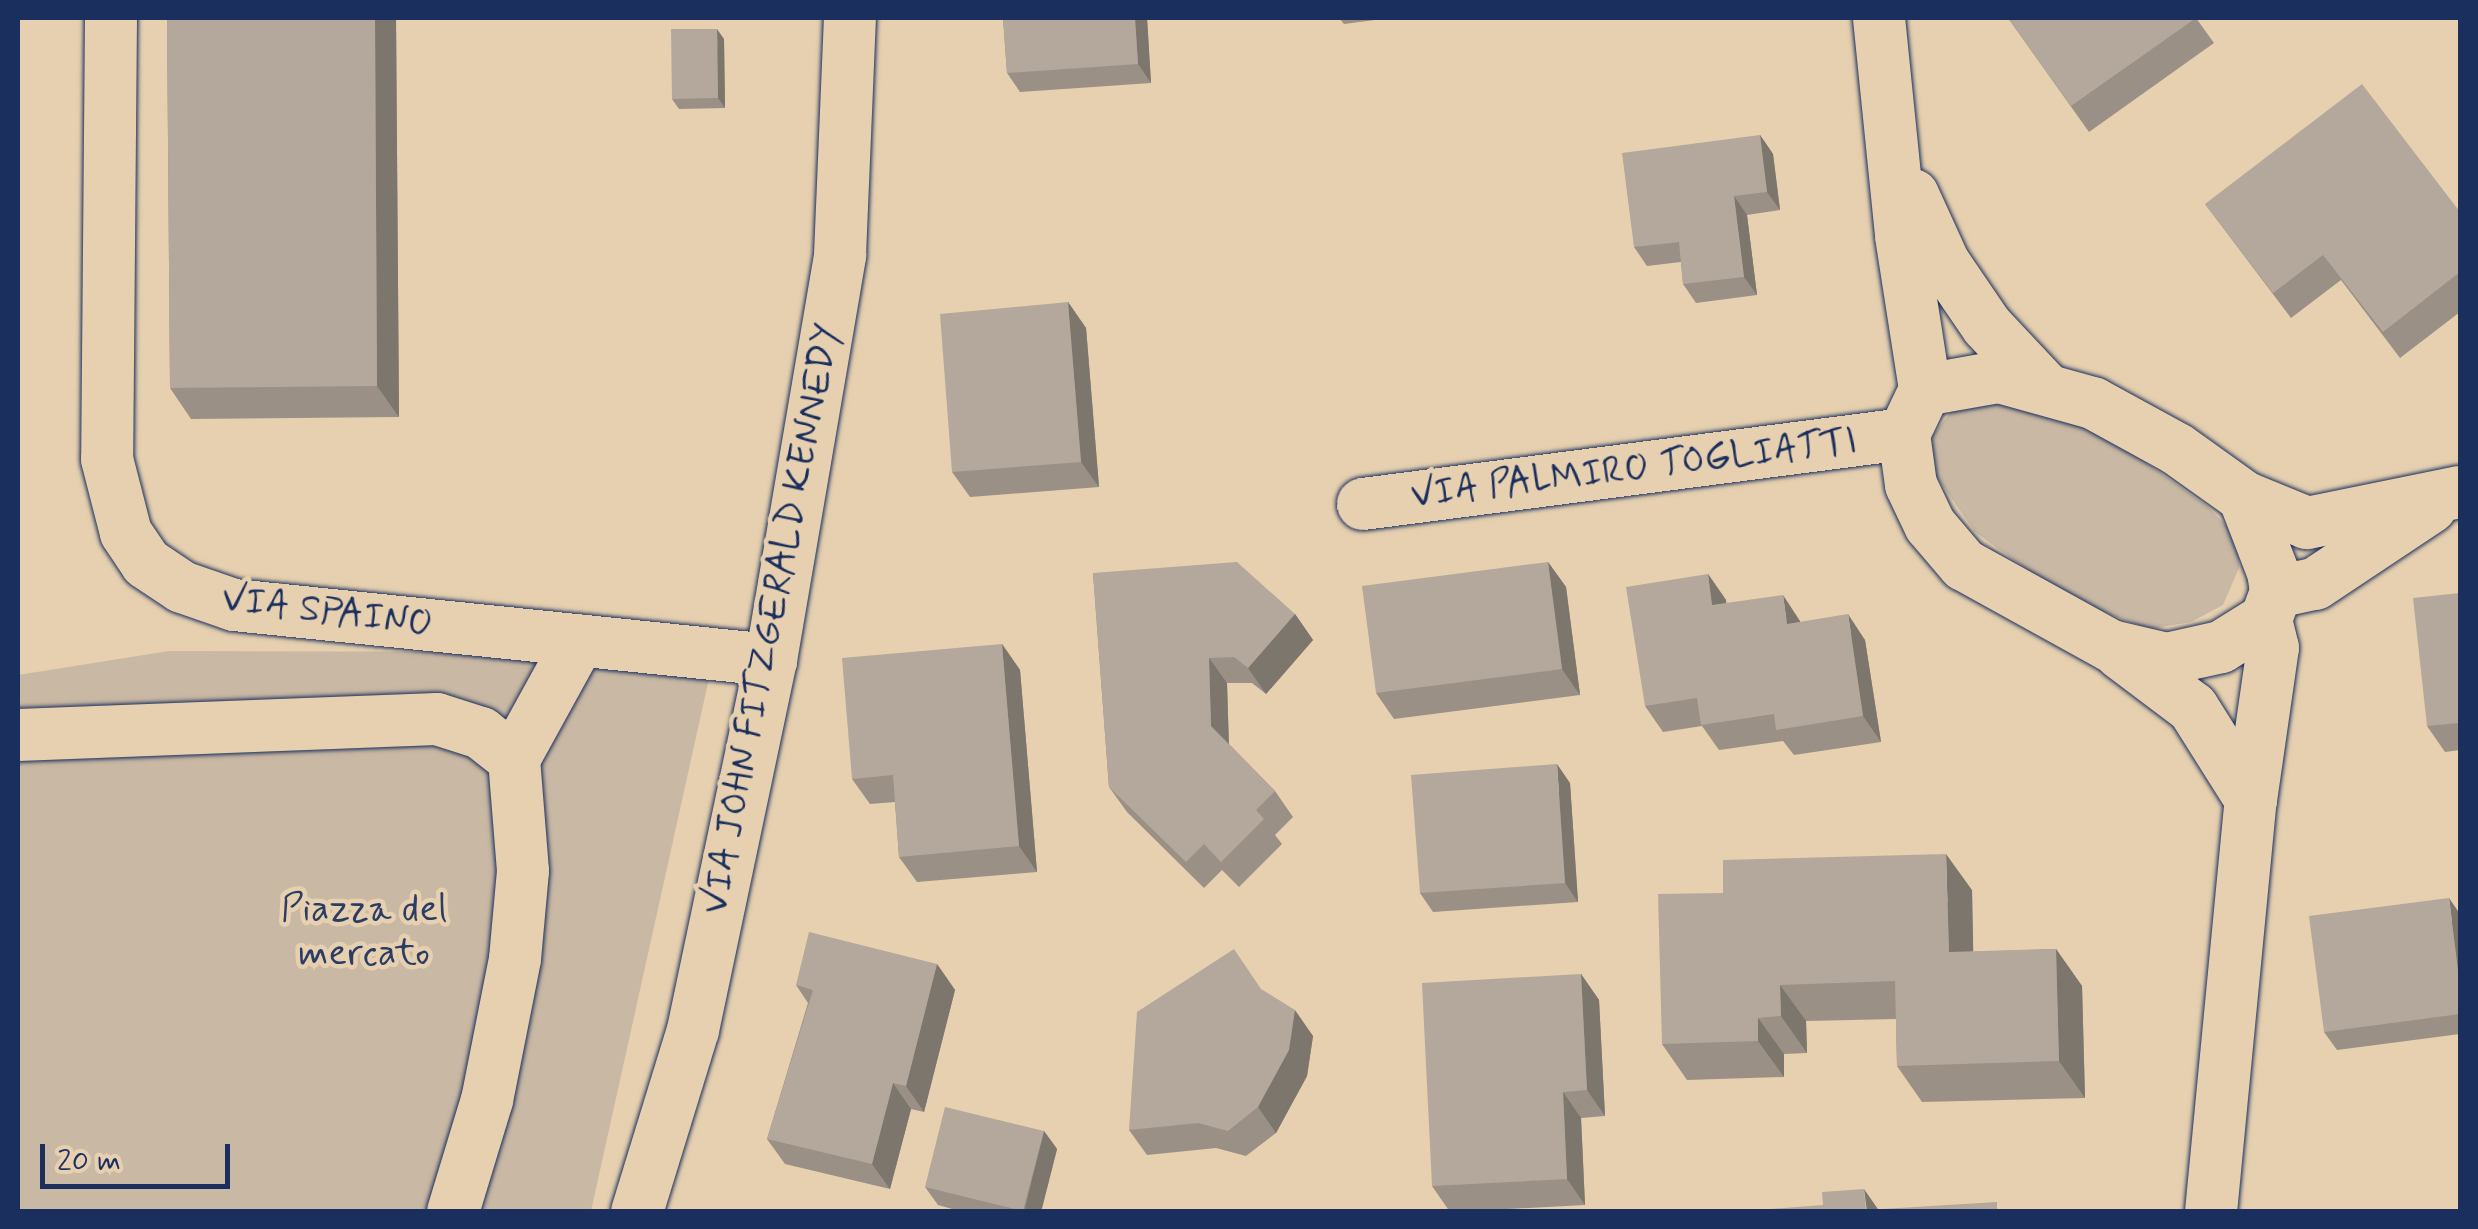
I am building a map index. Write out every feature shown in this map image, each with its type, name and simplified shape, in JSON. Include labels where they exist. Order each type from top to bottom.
[{"type":"street","name":"VIA SPAINO","points":[[111,18],[108,459],[117,509],[135,549],[161,576],[234,605],[771,660]]},
{"type":"street","name":"VIA JOHN FITZGERALD KENNEDY","points":[[637,1212],[693,1030],[771,660],[840,255],[850,18]]},
{"type":"street","points":[[1879,18],[1896,158],[1915,412],[1911,485],[1930,525],[1964,565],[2111,646],[2194,708],[2251,800]]},
{"type":"street","points":[[1896,158],[1944,263],[1987,326],[2044,387]]},
{"type":"street","name":"VIA PALMIRO TOGLIATTI","points":[[1363,504],[1915,412],[1999,377],[2093,403],[2160,440],[2244,498]]},
{"type":"street","points":[[2111,646],[2166,659],[2221,647],[2271,605],[2316,584],[2456,493]]},
{"type":"street","points":[[2244,498],[2308,523],[2456,493]]},
{"type":"street","points":[[2211,1212],[2251,800],[2273,648],[2271,605],[2244,498]]},
{"type":"street","points":[[2264,704],[2311,613],[2350,561]]},
{"type":"street","points":[[453,1212],[487,1100],[515,959],[524,871],[514,758],[579,640]]},
{"type":"street","points":[[18,735],[437,719],[481,733],[514,758]]},
{"type":"green space","points":[[2011,393],[2128,450],[2207,506],[2237,537],[2239,568],[2223,605],[2191,622],[2149,629],[2067,598],[1975,532],[1930,467],[1933,435],[1951,412]]},
{"type":"green space","name":"Piazza del mercato","points":[[169,651],[537,652],[710,674],[591,1211],[18,1212],[18,675]]},
{"type":"building","points":[[167,18],[375,18],[377,386],[170,388]]},
{"type":"building","points":[[1003,18],[1135,18],[1138,64],[1007,73]]},
{"type":"building","points":[[2008,18],[2196,18],[2071,106]]},
{"type":"building","points":[[671,29],[717,29],[718,98],[672,99]]},
{"type":"building","points":[[2362,84],[2460,212],[2460,272],[2383,332],[2323,255],[2273,293],[2205,204]]},
{"type":"building","points":[[1760,135],[1767,192],[1734,196],[1744,277],[1683,284],[1679,242],[1634,247],[1622,153]]},
{"type":"building","points":[[1068,302],[1081,462],[952,472],[940,314]]},
{"type":"building","points":[[1237,562],[1295,614],[1248,668],[1234,657],[1209,658],[1211,726],[1275,791],[1256,810],[1264,819],[1221,862],[1204,844],[1186,862],[1109,787],[1093,573]]},
{"type":"building","points":[[1548,562],[1562,669],[1376,693],[1362,586]]},
{"type":"building","points":[[1708,574],[1712,605],[1783,595],[1787,624],[1848,614],[1863,716],[1776,730],[1774,714],[1701,725],[1697,698],[1645,706],[1626,587]]},
{"type":"building","points":[[2460,593],[2460,723],[2427,726],[2413,598]]},
{"type":"building","points":[[1002,644],[1019,846],[899,857],[893,775],[852,779],[842,658]]},
{"type":"building","points":[[1557,764],[1565,883],[1420,893],[1411,775]]},
{"type":"building","points":[[1946,854],[1949,952],[2056,949],[2059,1061],[1897,1066],[1895,981],[1780,985],[1781,1016],[1758,1018],[1758,1041],[1662,1044],[1658,894],[1723,893],[1723,860]]},
{"type":"building","points":[[2449,898],[2460,1014],[2324,1032],[2309,916]]},
{"type":"building","points":[[809,932],[937,964],[906,1086],[893,1083],[872,1164],[767,1139],[813,990],[796,985]]},
{"type":"building","points":[[1234,949],[1261,989],[1295,1010],[1289,1050],[1258,1107],[1228,1131],[1198,1123],[1129,1130],[1137,1012]]},
{"type":"building","points":[[1581,974],[1587,1090],[1563,1092],[1567,1179],[1432,1186],[1422,983]]},
{"type":"building","points":[[945,1107],[1044,1131],[1023,1211],[925,1187]]},
{"type":"building","points":[[1864,1189],[1866,1210],[1997,1202],[1997,1212],[1731,1212],[1823,1205],[1822,1192]]}]
